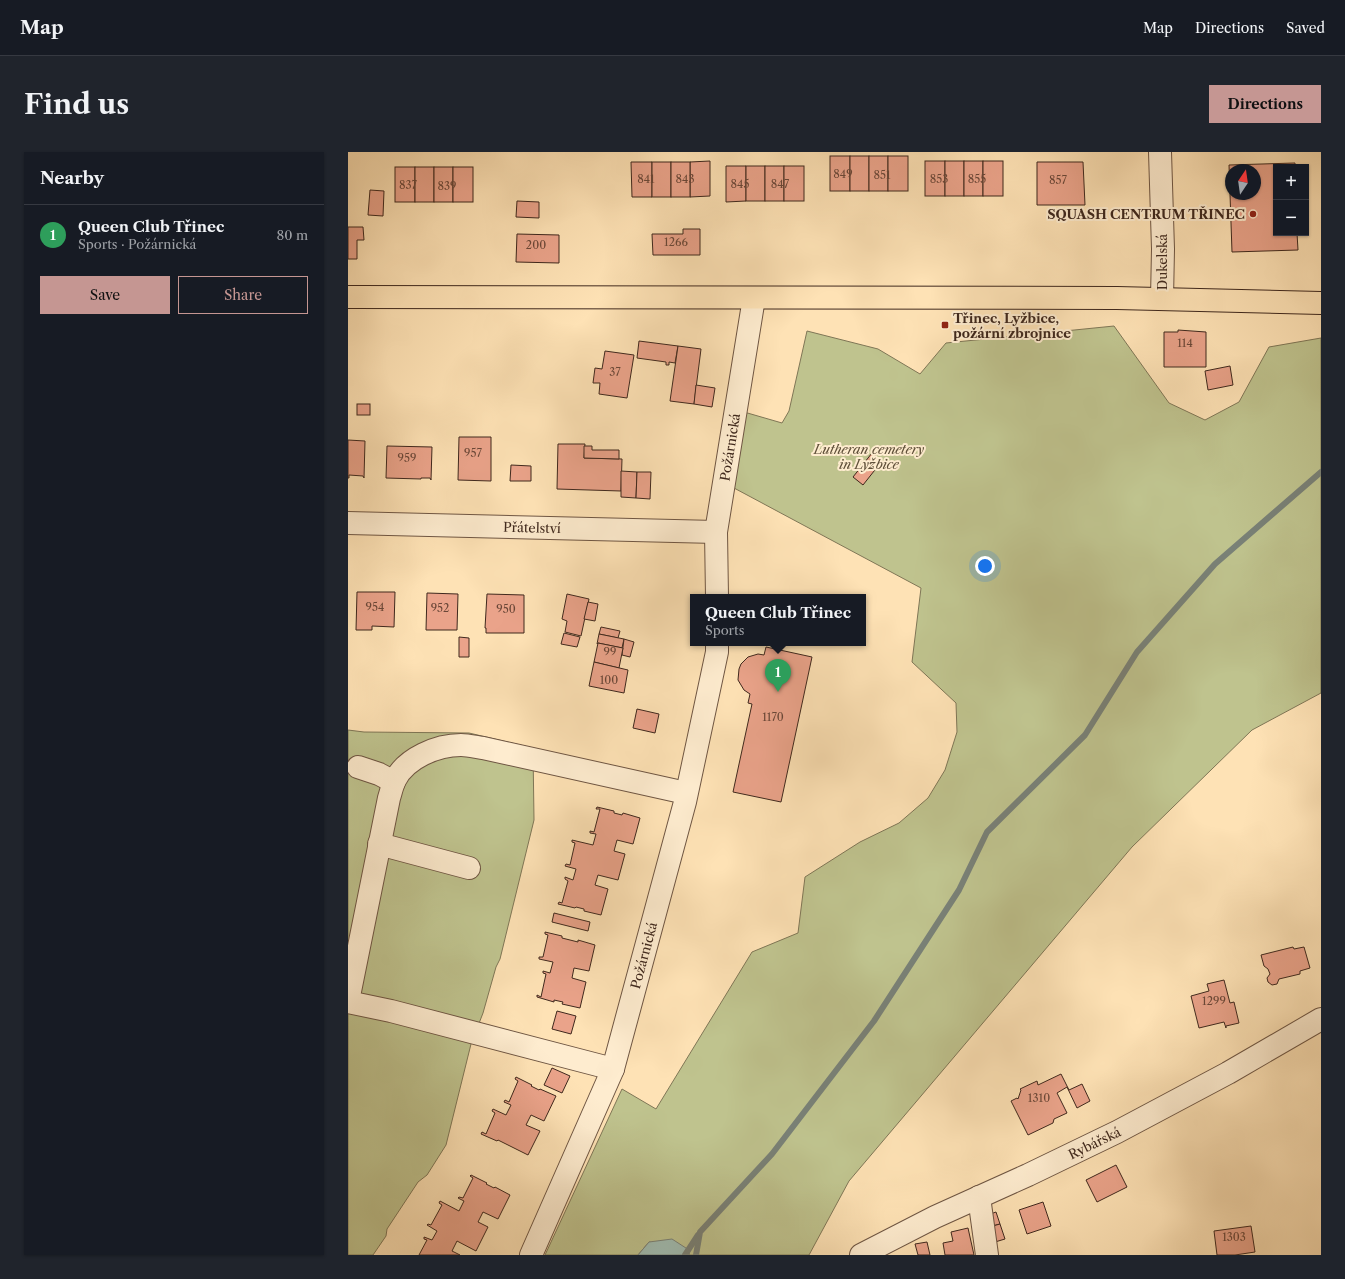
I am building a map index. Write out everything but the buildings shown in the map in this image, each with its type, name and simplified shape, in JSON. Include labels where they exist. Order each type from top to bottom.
[{"type":"main road","points":[[348,297],[1162,299],[1321,303]]},
{"type":"street","name":"Dukelská","points":[[1160,152],[1163,249],[1162,299]]},
{"type":"street","name":"Požárnická","points":[[717,594],[716,532],[754,298]]},
{"type":"street","name":"Přátelství","points":[[348,523],[716,532]]},
{"type":"street","name":"Požárnická","points":[[531,1255],[612,1069],[686,793],[717,652],[717,646]]},
{"type":"street","points":[[612,1069],[348,1001],[379,844],[394,782],[409,762],[428,752],[444,747],[461,745],[483,748],[686,793]]},
{"type":"street","points":[[358,768],[379,774],[394,782]]},
{"type":"street","points":[[379,844],[469,868]]},
{"type":"street","name":"Rybářská","points":[[861,1255],[935,1217],[1117,1132],[1228,1073],[1321,1019]]},
{"type":"street","points":[[979,1197],[987,1255]]},
{"type":"green space","name":"Lutheran cemetery in Lyžbice","points":[[1114,326],[1169,403],[1205,420],[1239,402],[1269,347],[1321,338],[1321,693],[1252,730],[1132,847],[849,1181],[809,1255],[689,1255],[689,1250],[649,1242],[638,1255],[545,1255],[622,1089],[656,1109],[752,952],[798,933],[805,877],[860,842],[899,823],[928,798],[945,770],[957,732],[956,703],[912,662],[921,588],[734,488],[744,412],[782,423],[789,411],[807,331],[878,349],[920,374],[946,343]]},
{"type":"green space","points":[[348,730],[364,732],[469,733],[533,748],[534,820],[500,959],[496,967],[483,1013],[471,1044],[446,1145],[427,1175],[418,1182],[387,1229],[386,1236],[373,1255],[348,1255]]},
{"type":"water","points":[[672,1239],[689,1250],[689,1255],[638,1255],[649,1242]]},
{"type":"waterway","points":[[696,1255],[700,1232],[772,1154],[874,1021],[959,890],[987,832],[1085,735],[1137,652],[1215,564],[1321,472]]},
{"type":"waterway","points":[[685,1255],[698,1235]]},
{"type":"place","name":"SQUASH CENTRUM TŘINEC","points":[[1253,214]]},
{"type":"place","name":"Třinec, Lyžbice, požární zbrojnice","points":[[945,325]]},
{"type":"place","name":"Queen Club Třinec","points":[[778,692]]}]
